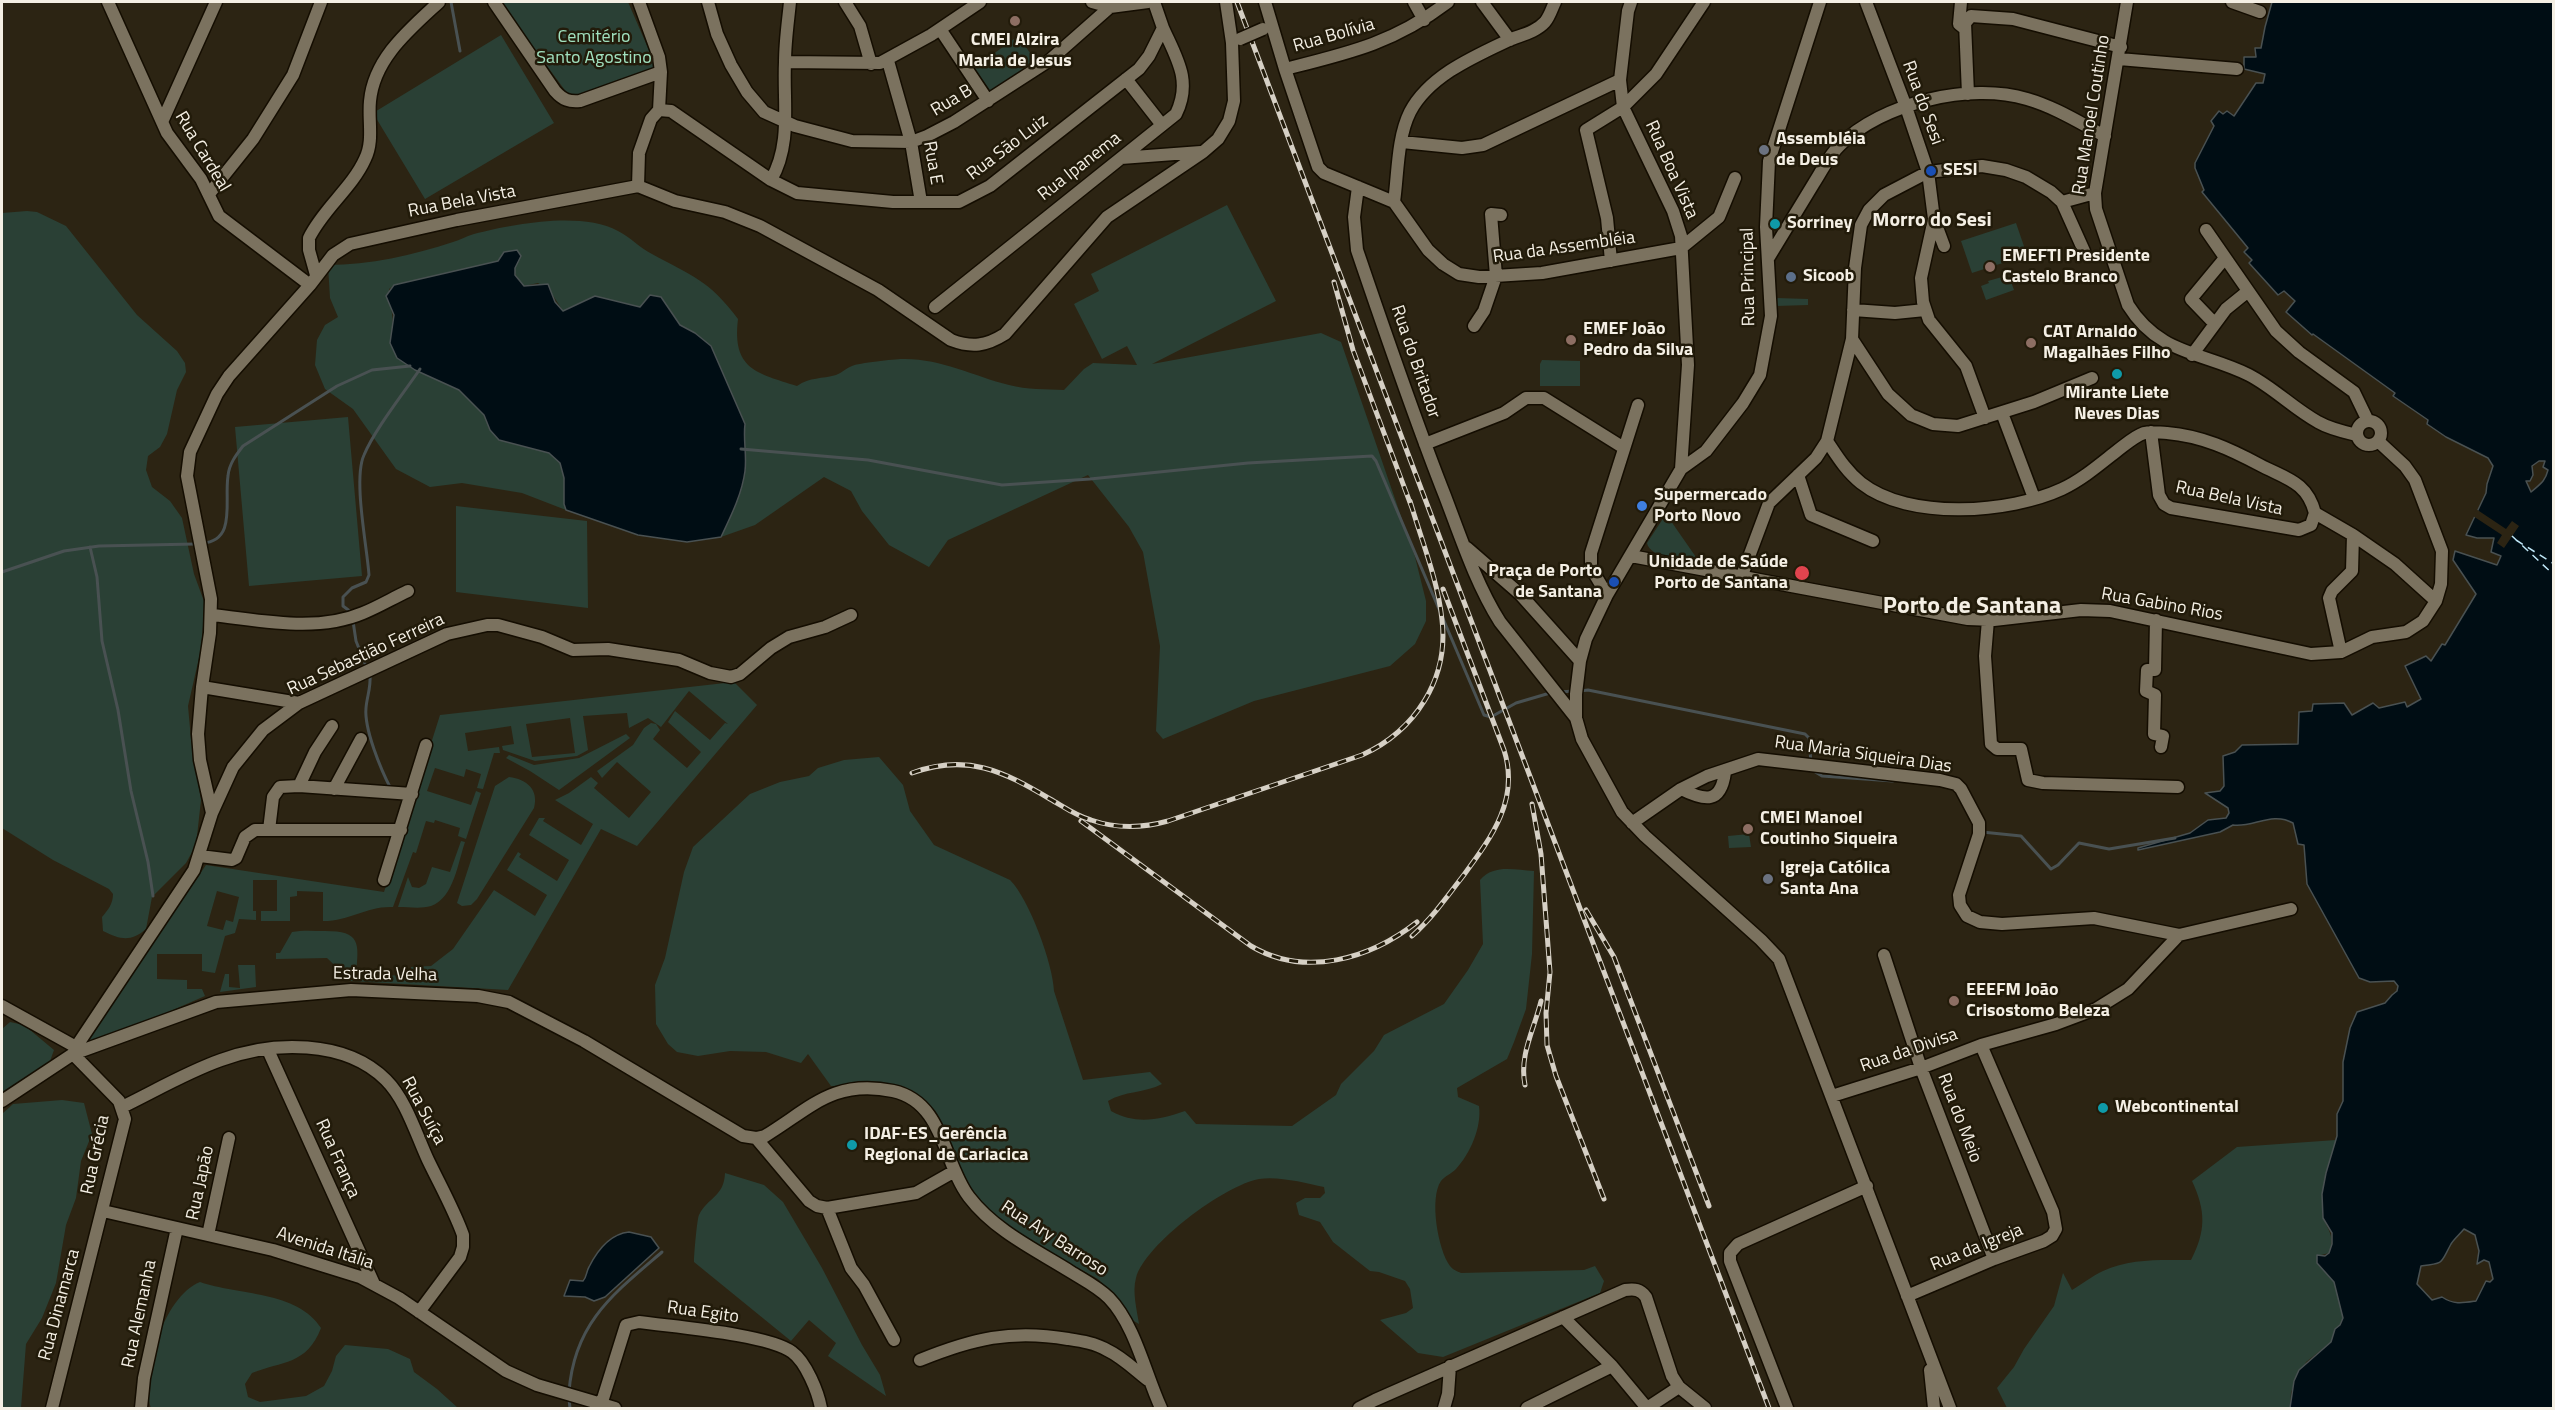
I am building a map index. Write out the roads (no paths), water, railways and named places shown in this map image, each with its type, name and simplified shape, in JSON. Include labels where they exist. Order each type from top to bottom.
[{"type":"street","points":[[162,122],[216,2]]},
{"type":"street","points":[[209,195],[253,139],[293,75],[321,2]]},
{"type":"street","points":[[313,280],[309,238],[364,161],[370,137],[370,99],[379,67],[403,35],[439,2]]},
{"type":"street","points":[[494,2],[555,91],[561,98],[570,102],[580,101],[661,72]]},
{"type":"street","points":[[639,2],[659,57],[661,72],[659,110],[651,119],[639,153],[638,186],[675,201],[725,212],[760,225],[878,290],[951,340],[964,345],[980,346],[1005,334],[1107,217],[1203,152],[1218,139],[1229,121],[1234,101],[1236,41],[1226,2]]},
{"type":"street","name":"Rua B","points":[[708,2],[717,34],[731,65],[747,92],[764,112],[822,135],[852,141],[911,142],[936,131],[988,101],[1050,60],[1110,7]]},
{"type":"street","points":[[771,180],[784,148],[785,62],[790,2]]},
{"type":"street","points":[[845,2],[860,26],[871,64]]},
{"type":"street","points":[[785,62],[871,64],[888,61],[980,2]]},
{"type":"street","points":[[1092,2],[1110,7],[1149,2]]},
{"type":"street","points":[[1155,2],[1163,28]]},
{"type":"street","points":[[1265,2],[1267,27],[1285,69],[1318,167],[1324,173],[1394,202],[1402,142],[1410,113],[1424,92],[1440,78],[1545,22],[1555,2]]},
{"type":"street","points":[[1414,2],[1424,20]]},
{"type":"street","name":"Rua Bolívia","points":[[1285,69],[1342,55],[1389,39],[1424,20],[1448,2]]},
{"type":"street","points":[[1482,2],[1510,40]]},
{"type":"street","name":"Rua Boa Vista","points":[[1631,2],[1620,80],[1623,107],[1673,211],[1681,236],[1681,248]]},
{"type":"street","points":[[1611,261],[1607,218],[1586,130],[1623,107],[1656,74],[1704,2]]},
{"type":"street","name":"Rua Principal","points":[[1576,718],[1580,661],[1586,639],[1607,595],[1632,556],[1681,469],[1706,451],[1743,403],[1760,375],[1771,316],[1766,227],[1769,162],[1820,2]]},
{"type":"street","name":"Rua do Sesi","points":[[1866,2],[1928,172],[1934,219],[1944,246]]},
{"type":"street","points":[[1960,2],[1959,24],[1965,29]]},
{"type":"street","name":"Rua Manoel Coutinho","points":[[2127,2],[2094,193],[2096,209],[2124,294],[2134,316],[2159,338],[2192,355],[2248,375],[2315,420],[2357,435]]},
{"type":"street","points":[[2232,2],[2260,12]]},
{"type":"street","name":"Rua Cardeal","points":[[112,4],[162,122],[173,143],[201,179],[215,210],[224,220],[313,280]]},
{"type":"street","points":[[1968,94],[1965,22],[1971,16],[2013,19],[2120,53],[2237,69]]},
{"type":"street","points":[[1236,41],[1267,27]]},
{"type":"street","name":"Rua São Luiz","points":[[659,110],[672,111],[771,180],[797,192],[809,195],[921,202],[959,202],[990,186],[1139,69],[1149,56],[1163,28]]},
{"type":"street","name":"Rua Ipanema","points":[[935,307],[1176,114],[1184,99],[1185,89],[1182,72],[1163,28]]},
{"type":"street","points":[[940,29],[988,101]]},
{"type":"street","name":"Rua E","points":[[888,61],[911,142],[921,202]]},
{"type":"street","points":[[1126,79],[1162,125]]},
{"type":"street","points":[[1402,142],[1462,148],[1483,145],[1620,80]]},
{"type":"street","points":[[1769,257],[1839,146],[1877,119],[1923,100],[1968,94],[1998,94],[2026,98],[2056,110],[2105,136]]},
{"type":"street","points":[[1121,158],[1203,152]]},
{"type":"street","points":[[1741,578],[1769,503],[1816,458],[1827,441],[1852,339],[1861,225],[1869,210],[1891,191],[1928,172],[1982,166],[2006,170],[2026,177],[2051,192],[2062,202],[2084,251]]},
{"type":"street","name":"Rua da Assembléia","points":[[1394,202],[1428,250],[1443,264],[1459,274],[1479,277],[1542,273],[1681,248],[1719,217],[1735,178]]},
{"type":"street","name":"Rua Bela Vista","points":[[212,813],[200,760],[198,734],[212,615],[207,576],[187,476],[190,452],[206,414],[230,376],[333,255],[358,241],[638,186]]},
{"type":"street","name":"Rua do Britador","points":[[1358,187],[1354,217],[1357,250],[1425,444],[1464,545],[1496,615],[1576,718]]},
{"type":"street","points":[[2062,202],[2094,193]]},
{"type":"street","points":[[1474,327],[1484,310],[1496,276],[1491,214],[1501,215]]},
{"type":"street","name":"Rua do Sesi","points":[[1934,219],[1921,278],[1925,310],[1929,320],[1966,366],[1985,418]]},
{"type":"street","points":[[2206,230],[2276,331],[2299,352],[2355,392],[2366,416],[2376,423],[2380,430],[2378,441],[2368,445],[2361,442],[2357,435],[2366,416]]},
{"type":"street","points":[[1681,248],[1688,365],[1681,469]]},
{"type":"street","points":[[2215,324],[2191,299],[2225,258]]},
{"type":"street","points":[[2192,355],[2226,309],[2247,292]]},
{"type":"street","points":[[1853,310],[1895,313],[1925,310]]},
{"type":"street","points":[[1852,339],[1888,394],[1911,415],[1933,424],[1958,426],[2002,413],[2092,378]]},
{"type":"street","points":[[1425,444],[1504,413],[1526,398],[1544,398],[1624,448]]},
{"type":"street","points":[[1607,595],[1593,574],[1590,562],[1638,405]]},
{"type":"street","points":[[2002,413],[2034,498]]},
{"type":"street","points":[[1827,441],[1846,469],[1862,484],[1886,496],[1920,507],[1956,510],[1988,507],[2034,498],[2061,489],[2083,477],[2137,436],[2151,432],[2187,435],[2224,446],[2305,489],[2312,499],[2315,513],[2353,535],[2395,564],[2436,601]]},
{"type":"street","name":"Rua Bela Vista","points":[[2151,432],[2159,495],[2164,504],[2171,508],[2299,530],[2311,525],[2315,513]]},
{"type":"street","name":"Rua Gabino Rios","points":[[1632,556],[1955,617],[1988,620],[2094,610],[2156,620],[2312,654],[2341,652],[2372,637],[2413,629],[2430,613],[2441,584],[2442,551],[2415,480],[2405,466],[2378,441]]},
{"type":"street","points":[[1798,475],[1811,515],[1873,541]]},
{"type":"street","points":[[2341,652],[2329,598],[2332,591],[2352,571],[2353,535]]},
{"type":"street","name":"Rua do Britador","points":[[1464,545],[1520,594],[1580,661]]},
{"type":"street","points":[[212,615],[283,623],[324,621],[361,614],[408,591]]},
{"type":"street","name":"Rua Sebastião Ferreira","points":[[74,1051],[194,870],[212,813],[234,767],[248,746],[263,730],[299,703],[447,634],[487,626],[514,629],[573,650],[608,650],[679,660],[710,673],[731,677],[740,674],[771,648],[789,637],[825,627],[851,615]]},
{"type":"street","points":[[1988,620],[1985,656],[1991,744],[1997,749],[2021,749],[2028,780],[2043,783],[2178,787]]},
{"type":"street","points":[[2156,620],[2155,670],[2147,670],[2146,692],[2155,695],[2154,734],[2163,736],[2162,747]]},
{"type":"street","points":[[202,687],[299,703]]},
{"type":"street","points":[[1576,718],[1582,739],[1609,791],[1632,823],[1779,959],[1950,1408]]},
{"type":"street","points":[[299,786],[315,752],[332,726]]},
{"type":"street","points":[[334,789],[361,739]]},
{"type":"street","points":[[384,880],[426,745]]},
{"type":"street","name":"Rua Maria Siqueira Dias","points":[[1632,823],[1681,789],[1707,776],[1725,772],[1747,761],[1758,759],[1791,761],[1950,782],[1961,789],[1979,823],[1979,834],[1959,895],[1960,905],[1966,916],[1980,922],[2002,924],[2094,918],[2179,935],[2291,909]]},
{"type":"street","points":[[1681,789],[1700,798],[1715,795],[1723,786],[1725,772]]},
{"type":"street","points":[[269,830],[276,791],[280,787],[299,786],[412,794]]},
{"type":"street","points":[[200,856],[232,860],[236,858],[248,834],[255,830],[400,830]]},
{"type":"street","name":"Rua da Divisa","points":[[1832,1096],[1921,1068],[1981,1045],[2056,1024],[2096,1009],[2128,989],[2179,935]]},
{"type":"street","name":"Rua do Meio","points":[[1884,955],[1921,1068],[1994,1259]]},
{"type":"street","name":"Estrada Velha","points":[[2,1101],[74,1051],[216,1002],[351,990],[478,996],[509,1002],[584,1041],[731,1130],[743,1136],[756,1138]]},
{"type":"street","name":"Rua Grécia","points":[[2,1006],[74,1051],[104,1083],[122,1107],[124,1125],[103,1211]]},
{"type":"street","name":"Rua da Igreja","points":[[1907,1296],[1994,1259],[2044,1241],[2052,1236],[2056,1229],[2053,1212],[1981,1045]]},
{"type":"street","name":"Rua Suíça","points":[[122,1107],[220,1060],[268,1050],[320,1049],[348,1056],[386,1079],[402,1103],[464,1241],[460,1257],[419,1312]]},
{"type":"street","name":"Rua França","points":[[268,1050],[374,1284]]},
{"type":"street","name":"Rua Ary Barroso","points":[[756,1138],[772,1131],[819,1099],[839,1091],[873,1089],[894,1091],[910,1097],[932,1117],[944,1141],[953,1172],[967,1195],[991,1221],[1109,1298],[1131,1331],[1148,1380],[1161,1408]]},
{"type":"street","name":"Rua Japão","points":[[208,1235],[229,1138]]},
{"type":"street","points":[[756,1138],[809,1201],[827,1208],[916,1193],[953,1172]]},
{"type":"street","points":[[1787,1408],[1730,1261],[1730,1253],[1738,1244],[1867,1186]]},
{"type":"street","points":[[827,1208],[851,1268],[864,1285],[894,1340]]},
{"type":"street","name":"Avenida Itália","points":[[103,1211],[303,1258],[374,1284],[506,1371],[537,1384],[615,1408]]},
{"type":"street","name":"Rua Dinamarca","points":[[52,1408],[103,1211]]},
{"type":"street","name":"Rua Alemanha","points":[[141,1408],[144,1378],[177,1228]]},
{"type":"street","points":[[1359,1408],[1450,1366],[1625,1290],[1635,1288],[1646,1297],[1672,1376],[1679,1387],[1705,1408]]},
{"type":"street","points":[[1563,1317],[1612,1366],[1647,1408],[1679,1387]]},
{"type":"street","name":"Rua Egito","points":[[601,1405],[626,1325],[639,1322],[772,1341],[794,1353],[814,1383],[821,1408]]},
{"type":"street","points":[[920,1360],[958,1345],[998,1335],[1057,1337],[1087,1342],[1108,1350],[1148,1380]]},
{"type":"street","points":[[1929,1354],[1934,1408]]},
{"type":"street","points":[[1444,1408],[1449,1389],[1450,1366]]},
{"type":"street","points":[[1527,1408],[1612,1366]]},
{"type":"waterway","points":[[451,2],[460,51]]},
{"type":"waterway","points":[[202,543],[213,541],[225,528],[229,472],[233,460],[243,446],[337,386],[372,370],[410,366]]},
{"type":"waterway","points":[[351,612],[343,606],[343,597],[352,588],[366,582],[369,575],[360,496],[361,466],[364,455],[382,423],[420,369]]},
{"type":"waterway","points":[[741,449],[868,460],[1002,485],[1090,479],[1248,463],[1372,456],[1484,715],[1491,717],[1516,703],[1550,693]]},
{"type":"waterway","points":[[2,572],[64,551],[99,546],[195,544]]},
{"type":"waterway","points":[[90,547],[97,577],[102,641],[118,710],[131,791],[148,862],[153,896]]},
{"type":"waterway","points":[[353,621],[356,641],[366,666]]},
{"type":"waterway","points":[[370,675],[366,717],[370,738],[391,789]]},
{"type":"waterway","points":[[1580,691],[1588,690],[1805,734],[1809,738],[1811,763]]},
{"type":"waterway","points":[[1559,692],[1574,691]]},
{"type":"waterway","points":[[1812,770],[1822,776],[1893,781]]},
{"type":"waterway","points":[[1982,832],[2021,836],[2051,869],[2058,865],[2079,843],[2109,849],[2175,838]]},
{"type":"waterway","points":[[569,1392],[572,1368],[588,1328],[612,1297],[662,1252]]},
{"type":"waterway","points":[[569,1399],[570,1408]]},
{"type":"railway","points":[[1237,2],[1769,1408]]},
{"type":"railway","points":[[1334,282],[1353,350],[1412,508]]},
{"type":"railway","points":[[912,773],[950,765],[984,768],[1016,780],[1086,818],[1110,825],[1140,826],[1168,821],[1362,755],[1381,745],[1398,732],[1424,701],[1434,682],[1443,642],[1437,590],[1410,501]]},
{"type":"railway","points":[[1412,936],[1439,907],[1492,833],[1500,818],[1508,785],[1508,768],[1504,750],[1443,589]]},
{"type":"railway","points":[[1532,804],[1541,854],[1550,972],[1546,1013],[1547,1045],[1556,1076],[1604,1199]]},
{"type":"railway","points":[[1081,821],[1251,946],[1272,956],[1293,961],[1337,960],[1379,946],[1417,922]]},
{"type":"railway","points":[[1586,910],[1614,957],[1709,1206]]},
{"type":"railway","points":[[1525,1085],[1524,1063],[1541,1001]]},
{"type":"place","name":"CMEI Alzira Maria de Jesus","points":[[1015,21]]},
{"type":"place","name":"Assembléia de Deus","points":[[1764,150]]},
{"type":"place","name":"SESI","points":[[1931,171]]},
{"type":"place","name":"Sorriney","points":[[1775,224]]},
{"type":"place","name":"EMEFTI Presidente Castelo Branco","points":[[1990,267]]},
{"type":"place","name":"Sicoob","points":[[1791,277]]},
{"type":"place","name":"EMEF João Pedro da Silva","points":[[1571,340]]},
{"type":"place","name":"CAT Arnaldo Magalhães Filho","points":[[2031,343]]},
{"type":"place","name":"Mirante Liete Neves Dias","points":[[2117,374]]},
{"type":"place","name":"Supermercado Porto Novo","points":[[1642,506]]},
{"type":"place","name":"Unidade de Saúde Porto de Santana","points":[[1802,573]]},
{"type":"place","name":"Praça de Porto de Santana","points":[[1614,582]]},
{"type":"place","name":"CMEI Manoel Coutinho Siqueira","points":[[1748,829]]},
{"type":"place","name":"Igreja Católica Santa Ana","points":[[1768,879]]},
{"type":"place","name":"EEEFM João Crisostomo Beleza","points":[[1954,1001]]},
{"type":"place","name":"Webcontinental","points":[[2103,1108]]},
{"type":"place","name":"IDAF-ES_Gerência Regional de Cariacica","points":[[852,1145]]},
{"type":"district","name":"Morro do Sesi","points":[[1932,221]]},
{"type":"district","name":"Porto de Santana","points":[[1972,607]]},
{"type":"park label","name":"Cemitério Santo Agostino","points":[[594,48]]}]
